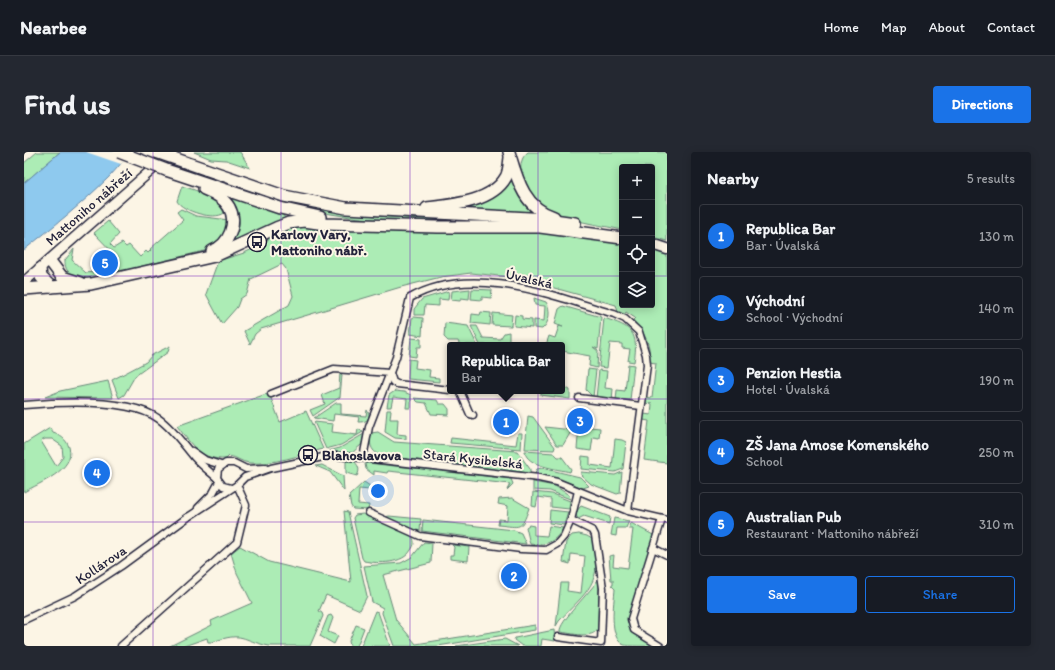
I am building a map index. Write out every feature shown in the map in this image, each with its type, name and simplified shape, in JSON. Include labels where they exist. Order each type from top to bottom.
[{"type":"highway","points":[[119,152],[198,184],[222,199],[231,213],[232,223],[230,234],[223,246],[194,260]]},
{"type":"highway","points":[[156,152],[284,196],[346,208],[405,213],[546,219],[575,223]]},
{"type":"highway","points":[[405,213],[450,206],[485,195],[498,187],[507,176],[510,154]]},
{"type":"highway","points":[[510,154],[521,187],[526,197],[534,206],[545,214],[619,234]]},
{"type":"highway","points":[[198,184],[280,208],[329,219],[378,225]]},
{"type":"highway","points":[[24,289],[91,284],[215,256],[289,223],[304,221],[325,224],[540,227],[619,238]]},
{"type":"highway","points":[[50,261],[62,276],[77,283],[91,284]]},
{"type":"highway","points":[[40,269],[41,277],[51,287]]},
{"type":"main road","name":"Mattoniho nábřeží","points":[[24,282],[50,261],[172,152]]},
{"type":"main road","points":[[655,245],[667,249]]},
{"type":"street","name":"Úvalská","points":[[363,458],[369,427],[396,357],[410,298],[422,291],[454,283],[471,282],[515,286],[614,314],[633,325],[642,339],[646,355],[628,511]]},
{"type":"street","points":[[271,394],[334,369],[390,373],[393,382],[397,384],[447,390]]},
{"type":"street","points":[[461,394],[470,414],[473,415]]},
{"type":"street","points":[[579,398],[641,406]]},
{"type":"street","name":"Stará Kysibelská","points":[[24,405],[52,403],[120,405],[137,408],[159,419],[223,486],[236,484],[271,468]]},
{"type":"street","name":"Stará Kysibelská","points":[[180,440],[205,460],[221,465],[229,462],[246,468],[271,468],[322,457],[334,456],[532,477],[557,482],[628,511],[664,520]]},
{"type":"street","points":[[218,480],[218,469],[221,465]]},
{"type":"street","points":[[121,646],[237,542],[246,505],[236,484],[242,472],[237,465]]},
{"type":"street","name":"Kollárova","points":[[185,520],[213,493],[218,480]]},
{"type":"street","name":"Kollárova","points":[[24,620],[75,596],[121,566],[236,484]]},
{"type":"street","points":[[369,513],[420,536],[539,550],[552,547],[561,541],[571,520],[578,491]]},
{"type":"street","points":[[558,638],[601,643],[603,588],[595,535],[593,531],[571,520]]},
{"type":"street","points":[[660,646],[636,633],[631,623],[632,612],[664,520]]},
{"type":"street","points":[[654,548],[667,555]]},
{"type":"green space","points":[[37,152],[60,152],[24,183],[24,163]]},
{"type":"green space","points":[[194,152],[240,152],[250,168],[226,160],[211,159]]},
{"type":"green space","points":[[528,152],[667,152],[667,241],[655,238],[655,164],[619,164],[619,229],[561,216],[548,210],[536,201],[527,189],[521,174],[524,156]]},
{"type":"green space","points":[[512,175],[535,211],[535,214],[461,209]]},
{"type":"green space","points":[[182,186],[212,198],[221,207],[224,213],[214,216],[199,214],[180,205],[177,201]]},
{"type":"green space","points":[[257,192],[306,206],[362,215],[483,221],[485,223],[401,221],[351,217],[279,203],[256,196]]},
{"type":"green space","points":[[234,198],[283,215],[285,218],[231,245],[230,200]]},
{"type":"green space","points":[[181,209],[196,216],[229,220],[228,229],[212,249],[86,280],[74,276],[66,269],[65,260],[74,249],[72,260],[86,273],[102,271],[118,258],[94,233],[108,221],[119,234],[110,244],[114,248],[122,243],[126,247],[129,245],[140,257],[146,251],[148,253],[151,250],[150,249],[183,220],[177,212]]},
{"type":"green space","points":[[300,226],[399,232],[532,231],[619,243],[619,308],[655,308],[655,251],[667,254],[667,463],[644,460],[649,421],[643,420],[644,414],[651,415],[652,404],[645,403],[645,397],[652,398],[656,363],[649,362],[650,356],[648,344],[641,329],[633,320],[635,318],[626,312],[624,315],[618,312],[616,305],[518,278],[471,273],[441,277],[401,287],[261,329],[255,334],[250,344],[244,331],[289,305],[293,296],[286,269],[282,264],[251,279],[247,294],[240,299],[237,307],[222,324],[206,294],[218,261],[244,253],[265,243],[269,238],[281,231]]},
{"type":"green space","points":[[470,289],[469,299],[461,298],[460,301],[451,300],[452,291]]},
{"type":"green space","points":[[472,289],[492,290],[491,298],[482,297],[482,300],[471,299]]},
{"type":"green space","points":[[449,291],[448,300],[439,299],[439,306],[425,305],[424,315],[414,315],[414,309],[422,299]]},
{"type":"green space","points":[[534,298],[546,302],[549,308],[547,323],[542,329],[534,328],[534,320],[544,321],[545,306],[535,305]]},
{"type":"green space","points":[[563,306],[601,317],[598,349],[593,347],[598,351],[597,368],[589,366],[590,356],[565,352],[565,342],[547,342],[549,336],[555,338],[559,326],[563,327],[555,324],[559,309]]},
{"type":"green space","points":[[481,312],[491,313],[490,325],[471,323],[472,314],[480,315]]},
{"type":"green space","points":[[493,313],[512,315],[511,326],[492,325]]},
{"type":"green space","points":[[515,315],[522,316],[522,319],[532,320],[532,328],[514,326]]},
{"type":"green space","points":[[412,318],[423,318],[422,336],[410,334]]},
{"type":"green space","points":[[604,318],[621,324],[631,332],[634,337],[635,344],[634,362],[628,361],[630,349],[622,348],[622,344],[610,343],[607,368],[599,367]]},
{"type":"green space","points":[[445,323],[468,326],[476,342],[448,341],[444,337]]},
{"type":"green space","points":[[471,326],[477,326],[483,338],[500,339],[504,333],[509,332],[509,342],[479,342]]},
{"type":"green space","points":[[411,338],[421,339],[421,347],[417,347],[416,357],[409,356]]},
{"type":"green space","points":[[170,346],[168,352],[135,376],[124,395],[119,398],[112,380],[146,362],[152,355]]},
{"type":"green space","points":[[409,359],[416,360],[415,368],[430,370],[429,377],[439,378],[439,382],[408,379]]},
{"type":"green space","points":[[628,364],[634,365],[630,400],[616,400],[617,390],[625,391]]},
{"type":"green space","points":[[588,369],[596,370],[593,397],[586,390]]},
{"type":"green space","points":[[599,370],[607,371],[605,388],[613,389],[612,400],[596,398]]},
{"type":"green space","points":[[340,372],[342,375],[340,397],[313,416],[310,410],[325,404],[322,395],[339,388]]},
{"type":"green space","points":[[108,381],[113,398],[45,397],[60,391]]},
{"type":"green space","points":[[565,387],[570,390],[570,399],[541,395],[565,394]]},
{"type":"green space","points":[[395,391],[404,392],[411,395],[411,408],[406,408],[407,399],[393,397],[391,407],[387,407],[389,395]]},
{"type":"green space","points":[[269,393],[280,422],[306,411],[323,449],[286,459],[258,463],[244,462],[229,456],[226,459],[217,459],[209,457],[197,450],[177,426]]},
{"type":"green space","points":[[414,398],[437,400],[439,404],[445,404],[449,409],[449,415],[431,414],[426,403],[418,402]]},
{"type":"green space","points":[[336,403],[341,403],[341,414],[366,416],[367,410],[369,414],[367,420],[358,422],[359,417],[334,414],[333,421],[314,418]]},
{"type":"green space","points":[[387,410],[391,410],[390,419],[398,419],[397,434],[406,435],[406,439],[395,438],[385,432]]},
{"type":"green space","points":[[528,416],[533,417],[555,447],[554,450],[525,449]]},
{"type":"green space","points":[[314,422],[333,424],[332,432],[357,435],[358,429],[363,432],[341,445],[326,449]]},
{"type":"green space","points":[[579,426],[600,428],[599,438],[593,437],[591,451],[577,449]]},
{"type":"green space","points":[[545,427],[572,430],[563,445],[557,445]]},
{"type":"green space","points":[[50,428],[53,433],[60,436],[66,442],[69,447],[70,455],[62,469],[55,475],[24,492],[24,444]],"holes":[[[45,439],[52,439],[62,446],[63,457],[56,466],[41,441]]]},
{"type":"green space","points":[[378,432],[394,442],[517,451],[530,469],[530,473],[380,456],[372,449],[370,443],[371,433]]},
{"type":"green space","points":[[518,433],[522,433],[521,449],[450,443],[451,438],[516,445]]},
{"type":"green space","points":[[364,434],[362,444],[352,453],[328,451],[340,448]]},
{"type":"green space","points":[[615,439],[626,442],[623,469],[615,472],[581,469],[582,456],[590,457],[590,465],[612,468]]},
{"type":"green space","points":[[525,451],[554,453],[558,457],[562,457],[571,469],[570,472],[550,468],[536,463],[526,456]]},
{"type":"green space","points":[[346,460],[353,460],[356,464],[359,469],[357,476],[346,473]]},
{"type":"green space","points":[[368,463],[511,479],[513,484],[507,490],[510,484],[388,471],[387,473],[374,471],[374,475],[366,469],[365,464]]},
{"type":"green space","points":[[322,465],[343,476],[344,491],[330,472],[316,466]]},
{"type":"green space","points":[[542,468],[580,477],[589,486],[583,488],[556,478],[534,474],[537,469]]},
{"type":"green space","points":[[581,472],[615,475],[622,472],[620,493],[617,494],[591,484],[581,475]]},
{"type":"green space","points":[[364,482],[370,486],[370,490],[359,489],[358,504],[369,505],[368,510],[353,509],[349,496]]},
{"type":"green space","points":[[533,482],[555,486],[569,495],[570,499],[550,491],[533,490]]},
{"type":"green space","points":[[533,492],[552,494],[570,501],[569,509],[551,507],[551,499],[538,497],[536,507],[532,506]]},
{"type":"green space","points":[[512,498],[529,508],[524,521],[516,527],[498,525],[499,519],[507,520],[508,506],[498,504],[499,499]]},
{"type":"green space","points":[[581,506],[610,517],[609,524],[584,516],[578,519],[575,513]]},
{"type":"green space","points":[[550,510],[568,512],[564,525],[549,523]]},
{"type":"green space","points":[[344,511],[348,512],[367,596],[360,610],[326,595],[319,611],[323,616],[310,646],[269,646],[242,638],[231,637],[212,642],[208,642],[207,638],[184,646],[170,646],[212,625],[211,621],[252,603],[237,573],[231,553],[240,546],[269,562],[351,582]]},
{"type":"green space","points":[[363,514],[411,535],[414,544],[407,555],[397,560],[383,563],[364,561],[353,518],[355,515]]},
{"type":"green space","points":[[389,516],[421,519],[420,531],[399,525],[385,517]]},
{"type":"green space","points":[[614,518],[629,521],[626,528],[617,528],[616,536],[611,535]]},
{"type":"green space","points":[[423,520],[514,530],[521,533],[526,544],[422,531]]},
{"type":"green space","points":[[631,523],[655,536],[628,617],[631,632],[653,646],[624,645],[619,641],[614,628],[613,611],[615,589],[611,585],[613,585],[613,580],[611,580],[609,556],[614,555],[613,566],[628,568],[633,529],[629,529]]},
{"type":"green space","points":[[529,525],[534,526],[534,535],[547,536],[549,526],[563,528],[557,537],[550,542],[545,544],[530,544],[526,527]]},
{"type":"green space","points":[[579,534],[592,539],[596,566],[594,576],[585,594],[556,626],[561,583],[568,583],[567,591],[581,593],[585,556],[571,554],[570,564],[563,562],[566,542],[572,535]]},
{"type":"green space","points":[[424,542],[432,543],[431,563],[383,575],[396,620],[416,644],[535,625],[535,630],[438,646],[394,646],[382,613],[383,608],[372,602],[364,566],[401,563],[412,557]]},
{"type":"green space","points":[[452,545],[469,547],[468,561],[450,559],[450,555],[453,555],[454,547]]},
{"type":"green space","points":[[599,578],[598,628],[592,634],[587,635],[560,632],[564,621]]},
{"type":"green space","points":[[375,611],[378,612],[390,646],[361,646]]},
{"type":"green space","points":[[331,615],[333,618],[328,632],[338,636],[334,644],[320,636],[328,616]]},
{"type":"green space","points":[[356,625],[364,628],[357,646],[350,646],[349,641]]},
{"type":"green space","points":[[554,630],[555,641],[542,639],[541,646],[522,646],[514,640],[515,638]]},
{"type":"green space","points":[[505,639],[518,646],[456,646]]},
{"type":"water","points":[[60,152],[132,152],[89,196],[24,250],[24,183]]},
{"type":"pier","points":[[86,152],[134,152],[121,164]]},
{"type":"place","name":"Karlovy Vary, Mattoniho nábř.","points":[[257,242]]},
{"type":"place","name":"Australian Pub","points":[[105,263]]},
{"type":"place","name":"Penzion Hestia","points":[[580,421]]},
{"type":"place","name":"Republica Bar","points":[[506,422]]},
{"type":"place","name":"Blahoslavova","points":[[308,455]]},
{"type":"place","name":"ZŠ Jana Amose Komenského","points":[[97,473]]},
{"type":"place","name":"Východní","points":[[514,576]]}]
